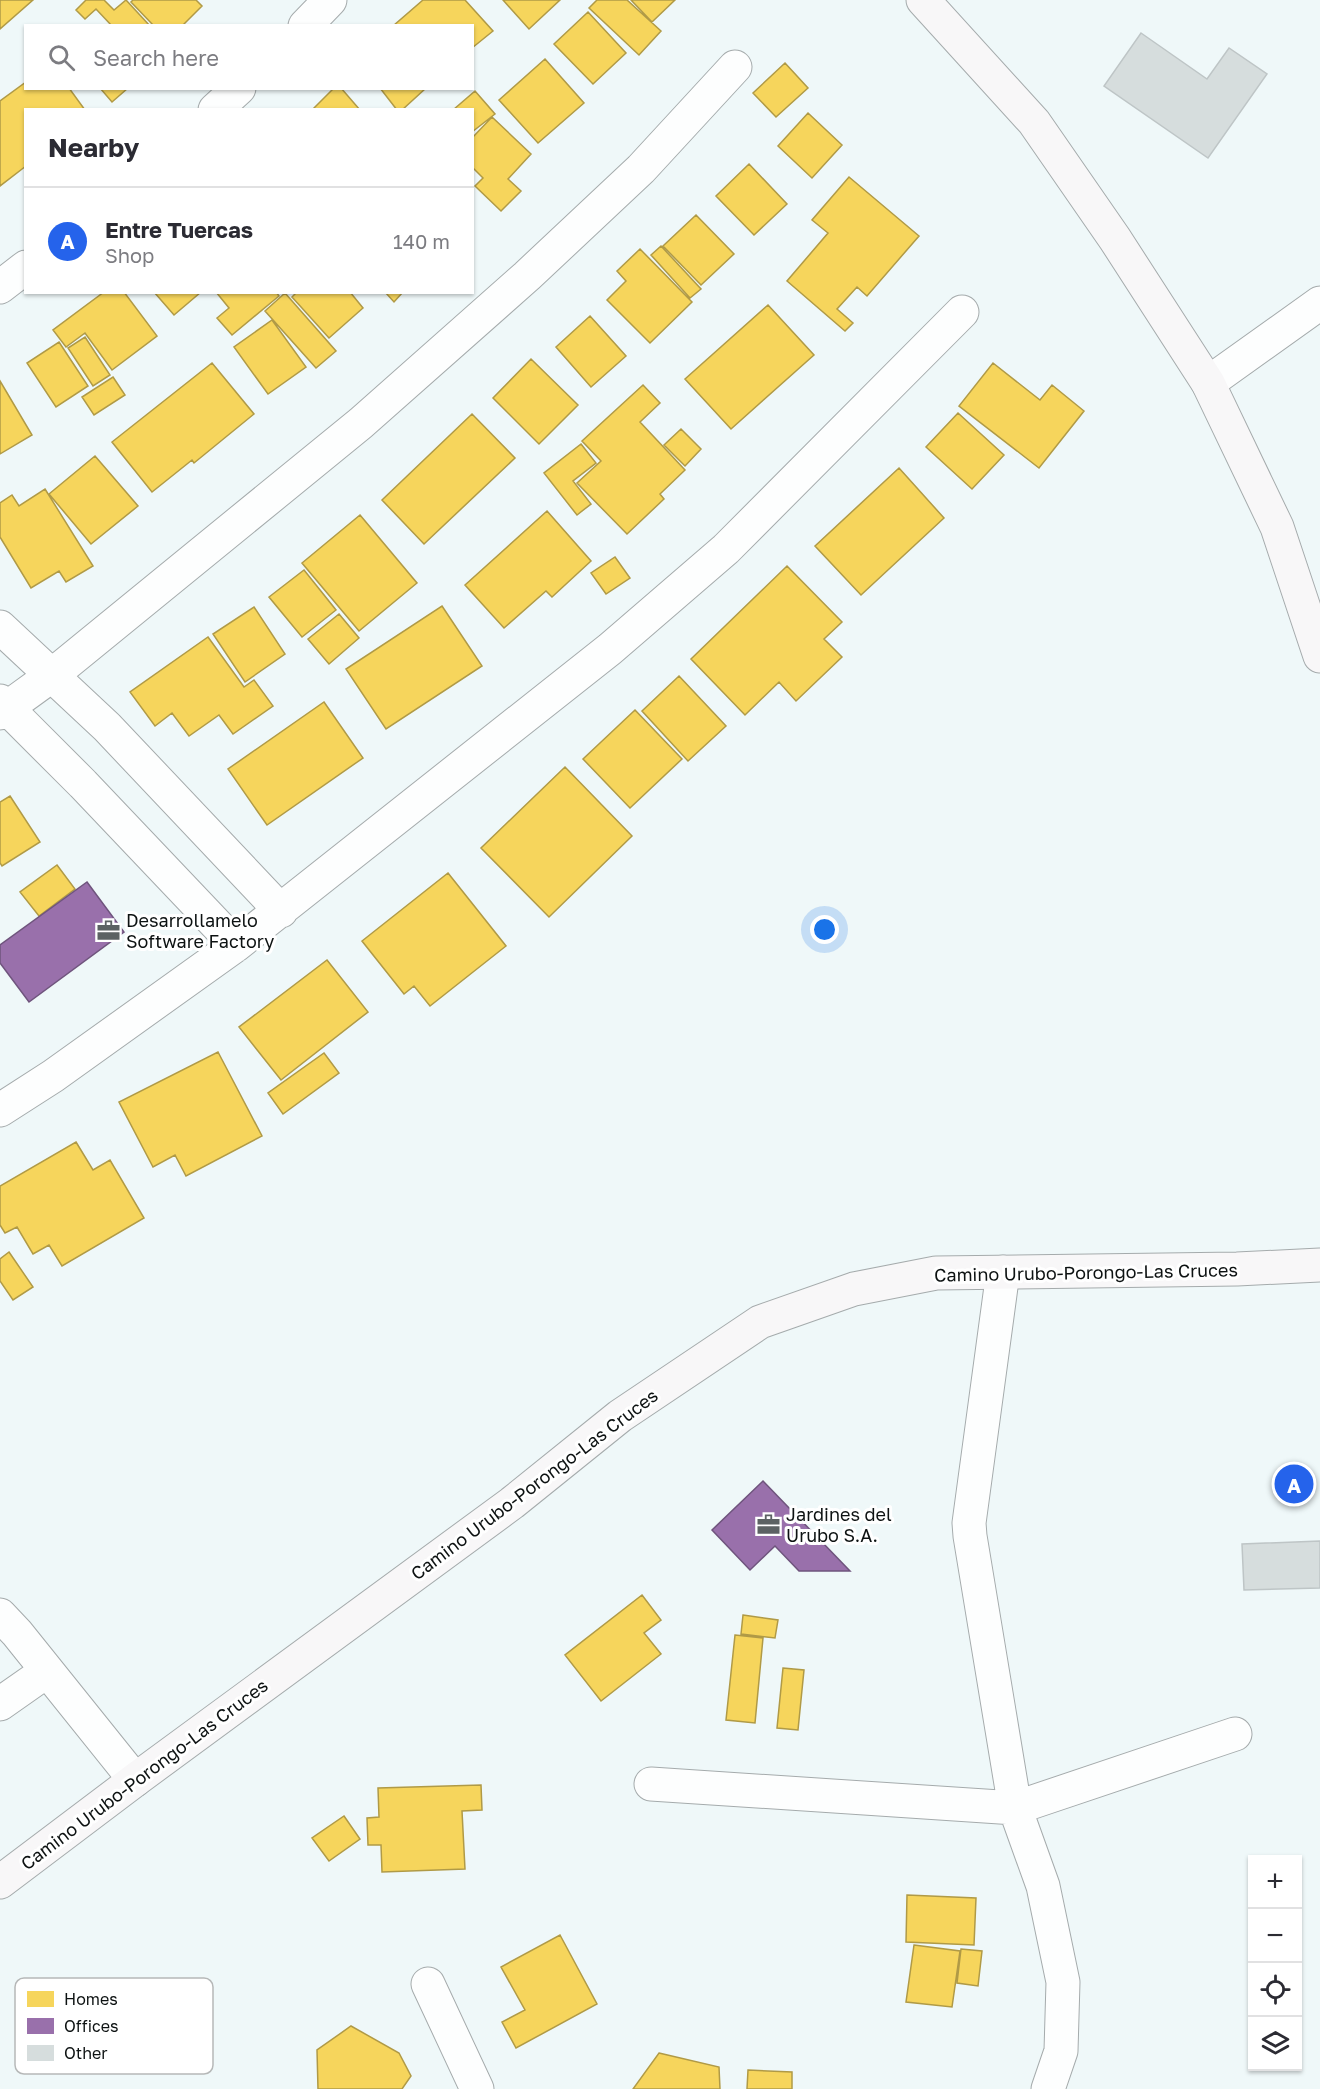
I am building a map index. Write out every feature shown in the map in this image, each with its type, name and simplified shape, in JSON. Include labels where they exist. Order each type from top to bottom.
[{"type":"main road","points":[[923,0],[1034,122],[1115,239],[1208,383],[1277,527],[1320,656]]},
{"type":"main road","name":"Camino Urubo-Porongo-Las Cruces","points":[[0,1882],[512,1503],[620,1416],[760,1322],[854,1289],[936,1273],[1320,1266]]},
{"type":"street","points":[[307,24],[330,0]]},
{"type":"street","points":[[237,945],[91,792],[2,708],[51,676],[360,423],[527,276],[641,169],[735,66]]},
{"type":"street","points":[[217,108],[237,90]]},
{"type":"street","points":[[0,287],[24,269]]},
{"type":"street","points":[[1208,383],[1320,303]]},
{"type":"street","points":[[0,1110],[53,1077],[237,945],[610,649],[726,549],[962,312]]},
{"type":"street","points":[[0,627],[107,727],[281,911]]},
{"type":"street","points":[[1003,1272],[969,1523],[1015,1808],[1043,1886],[1063,1982],[1061,2051],[1048,2089]]},
{"type":"street","points":[[0,1615],[135,1780]]},
{"type":"street","points":[[0,1704],[47,1671]]},
{"type":"street","points":[[651,1784],[1015,1808],[1236,1734]]},
{"type":"street","points":[[428,1984],[477,2089]]},
{"type":"building: Homes","points":[[0,0],[33,0],[0,29]]},
{"type":"building: Homes","points":[[86,0],[104,0],[114,10],[126,0],[148,24],[110,24],[96,9],[85,19],[76,10]]},
{"type":"building: Homes","points":[[133,0],[196,0],[202,6],[184,24],[152,24],[131,2]]},
{"type":"building: Homes","points":[[423,0],[465,0],[493,31],[474,46],[474,24],[395,24]]},
{"type":"building: Homes","points":[[503,0],[560,0],[529,29]]},
{"type":"building: Homes","points":[[597,0],[627,0],[661,31],[639,55],[589,8]]},
{"type":"building: Homes","points":[[631,0],[675,0],[652,22]]},
{"type":"building: Homes","points":[[588,12],[626,53],[593,84],[554,44]]},
{"type":"building: Homes","points":[[545,59],[584,103],[538,143],[499,100]]},
{"type":"building: Homes","points":[[785,63],[808,88],[776,117],[753,93]]},
{"type":"building: Homes","points":[[24,83],[24,90],[70,90],[84,108],[24,108],[24,168],[0,186],[0,101]]},
{"type":"building: Homes","points":[[102,90],[126,90],[112,102]]},
{"type":"building: Homes","points":[[332,90],[343,90],[358,108],[314,108]]},
{"type":"building: Homes","points":[[382,90],[424,90],[404,108],[395,108]]},
{"type":"building: Homes","points":[[475,91],[495,114],[474,130],[474,108],[455,108]]},
{"type":"building: Homes","points":[[808,113],[842,145],[812,178],[778,146]]},
{"type":"building: Homes","points":[[492,117],[531,154],[508,179],[521,191],[501,211],[475,186],[483,178],[474,169],[474,136]]},
{"type":"building: Homes","points":[[749,164],[787,204],[754,235],[716,196]]},
{"type":"building: Homes","points":[[849,177],[919,236],[867,296],[857,287],[837,309],[853,323],[845,331],[787,281],[828,233],[812,220]]},
{"type":"building: Homes","points":[[696,215],[734,254],[701,285],[663,246]]},
{"type":"building: Homes","points":[[661,246],[701,289],[690,298],[651,255]]},
{"type":"building: Homes","points":[[640,249],[692,302],[650,343],[607,300],[626,281],[617,271]]},
{"type":"building: Homes","points":[[101,294],[126,294],[157,336],[112,370],[85,333],[66,347],[53,330]]},
{"type":"building: Homes","points":[[156,294],[199,294],[174,315]]},
{"type":"building: Homes","points":[[218,294],[278,294],[279,296],[232,335],[217,318],[229,308]]},
{"type":"building: Homes","points":[[286,294],[336,351],[316,368],[265,311]]},
{"type":"building: Homes","points":[[295,294],[352,294],[363,308],[329,338],[292,297]]},
{"type":"building: Homes","points":[[387,294],[401,294],[394,302]]},
{"type":"building: Homes","points":[[768,305],[814,355],[731,429],[685,379]]},
{"type":"building: Homes","points":[[590,316],[626,356],[591,387],[556,347]]},
{"type":"building: Homes","points":[[272,320],[306,367],[268,394],[234,347]]},
{"type":"building: Homes","points":[[85,337],[110,375],[93,386],[68,348]]},
{"type":"building: Homes","points":[[59,342],[88,386],[56,407],[27,363]]},
{"type":"building: Homes","points":[[531,359],[578,405],[539,444],[493,398]]},
{"type":"building: Homes","points":[[212,363],[254,414],[194,463],[192,460],[152,492],[112,442]]},
{"type":"building: Homes","points":[[993,363],[1040,400],[1052,385],[1084,411],[1039,468],[959,406]]},
{"type":"building: Homes","points":[[113,377],[125,395],[94,415],[82,397]]},
{"type":"building: Homes","points":[[0,381],[32,435],[0,454]]},
{"type":"building: Homes","points":[[643,385],[660,403],[640,422],[685,470],[660,494],[664,499],[627,534],[577,483],[601,461],[582,441]]},
{"type":"building: Homes","points":[[958,413],[1004,455],[972,489],[926,447]]},
{"type":"building: Homes","points":[[472,414],[515,458],[424,544],[382,500]]},
{"type":"building: Homes","points":[[681,429],[701,449],[685,466],[664,445]]},
{"type":"building: Homes","points":[[581,444],[596,463],[573,481],[591,504],[577,515],[544,473]]},
{"type":"building: Homes","points":[[95,456],[138,506],[91,544],[49,494]]},
{"type":"building: Homes","points":[[899,468],[944,518],[861,595],[815,546]]},
{"type":"building: Homes","points":[[45,489],[93,566],[66,582],[59,571],[31,588],[0,537],[0,503],[12,495],[19,506]]},
{"type":"building: Homes","points":[[547,511],[591,561],[552,597],[546,591],[504,628],[465,585]]},
{"type":"building: Homes","points":[[360,515],[417,583],[359,631],[302,563]]},
{"type":"building: Homes","points":[[615,557],[630,578],[606,594],[591,573]]},
{"type":"building: Homes","points":[[787,566],[842,622],[824,639],[842,657],[796,701],[779,682],[745,715],[691,659]]},
{"type":"building: Homes","points":[[304,570],[336,610],[302,637],[269,597]]},
{"type":"building: Homes","points":[[442,606],[482,666],[386,729],[346,669]]},
{"type":"building: Homes","points":[[254,607],[285,654],[245,682],[213,634]]},
{"type":"building: Homes","points":[[339,614],[359,638],[329,664],[308,639]]},
{"type":"building: Homes","points":[[208,637],[244,687],[254,680],[273,706],[233,734],[219,715],[189,736],[172,713],[155,726],[130,692]]},
{"type":"building: Homes","points":[[679,676],[726,726],[688,761],[642,711]]},
{"type":"building: Homes","points":[[324,702],[363,758],[267,825],[228,769]]},
{"type":"building: Homes","points":[[635,710],[682,759],[630,808],[583,759]]},
{"type":"building: Homes","points":[[565,767],[632,836],[549,917],[481,848]]},
{"type":"building: Homes","points":[[10,796],[40,842],[2,866],[0,863],[0,802]]},
{"type":"building: Homes","points":[[57,865],[75,889],[39,916],[20,892]]},
{"type":"building: Homes","points":[[448,873],[506,946],[430,1006],[414,986],[404,994],[362,941]]},
{"type":"building: Homes","points":[[327,960],[368,1012],[281,1080],[239,1027]]},
{"type":"building: Homes","points":[[218,1052],[262,1136],[186,1176],[175,1155],[153,1167],[119,1102]]},
{"type":"building: Homes","points":[[324,1053],[339,1073],[283,1114],[268,1093]]},
{"type":"building: Homes","points":[[76,1142],[93,1170],[110,1160],[144,1218],[62,1266],[49,1245],[33,1254],[17,1227],[5,1233],[0,1225],[0,1186]]},
{"type":"building: Homes","points":[[9,1252],[33,1287],[13,1300],[0,1281],[0,1259]]},
{"type":"building: Homes","points":[[642,1595],[661,1620],[644,1633],[661,1654],[601,1701],[565,1655]]},
{"type":"building: Homes","points":[[743,1615],[778,1620],[775,1638],[741,1634]]},
{"type":"building: Homes","points":[[735,1635],[763,1638],[755,1723],[726,1720]]},
{"type":"building: Homes","points":[[783,1668],[804,1670],[798,1730],[777,1728]]},
{"type":"building: Homes","points":[[481,1785],[482,1810],[462,1811],[465,1869],[382,1872],[381,1845],[368,1845],[367,1818],[379,1817],[378,1788]]},
{"type":"building: Homes","points":[[344,1816],[360,1839],[329,1861],[312,1838]]},
{"type":"building: Homes","points":[[907,1895],[976,1898],[974,1945],[906,1942]]},
{"type":"building: Homes","points":[[560,1935],[597,2004],[516,2048],[502,2022],[525,2010],[501,1967]]},
{"type":"building: Homes","points":[[914,1945],[960,1951],[952,2007],[906,2002]]},
{"type":"building: Homes","points":[[961,1949],[982,1951],[978,1986],[957,1983]]},
{"type":"building: Homes","points":[[351,2026],[399,2053],[411,2076],[402,2089],[318,2089],[317,2050]]},
{"type":"building: Homes","points":[[659,2053],[719,2067],[720,2089],[633,2089]]},
{"type":"building: Homes","points":[[748,2070],[792,2072],[792,2089],[747,2089]]},
{"type":"building: Offices","points":[[87,882],[124,932],[29,1002],[0,963],[0,945]]},
{"type":"building: Offices","points":[[763,1481],[850,1571],[799,1571],[775,1546],[750,1570],[712,1530]]},
{"type":"building: Other","points":[[1141,33],[1207,79],[1229,48],[1267,74],[1208,158],[1104,86]]},
{"type":"building: Other","points":[[1320,1541],[1320,1588],[1244,1590],[1242,1544]]},
{"type":"place","name":"Desarrollamelo Software Factory","points":[[108,930]]},
{"type":"place","name":"Entre Tuercas","points":[[1294,1484]]},
{"type":"place","name":"Jardines del Urubo S.A.","points":[[768,1524]]}]
